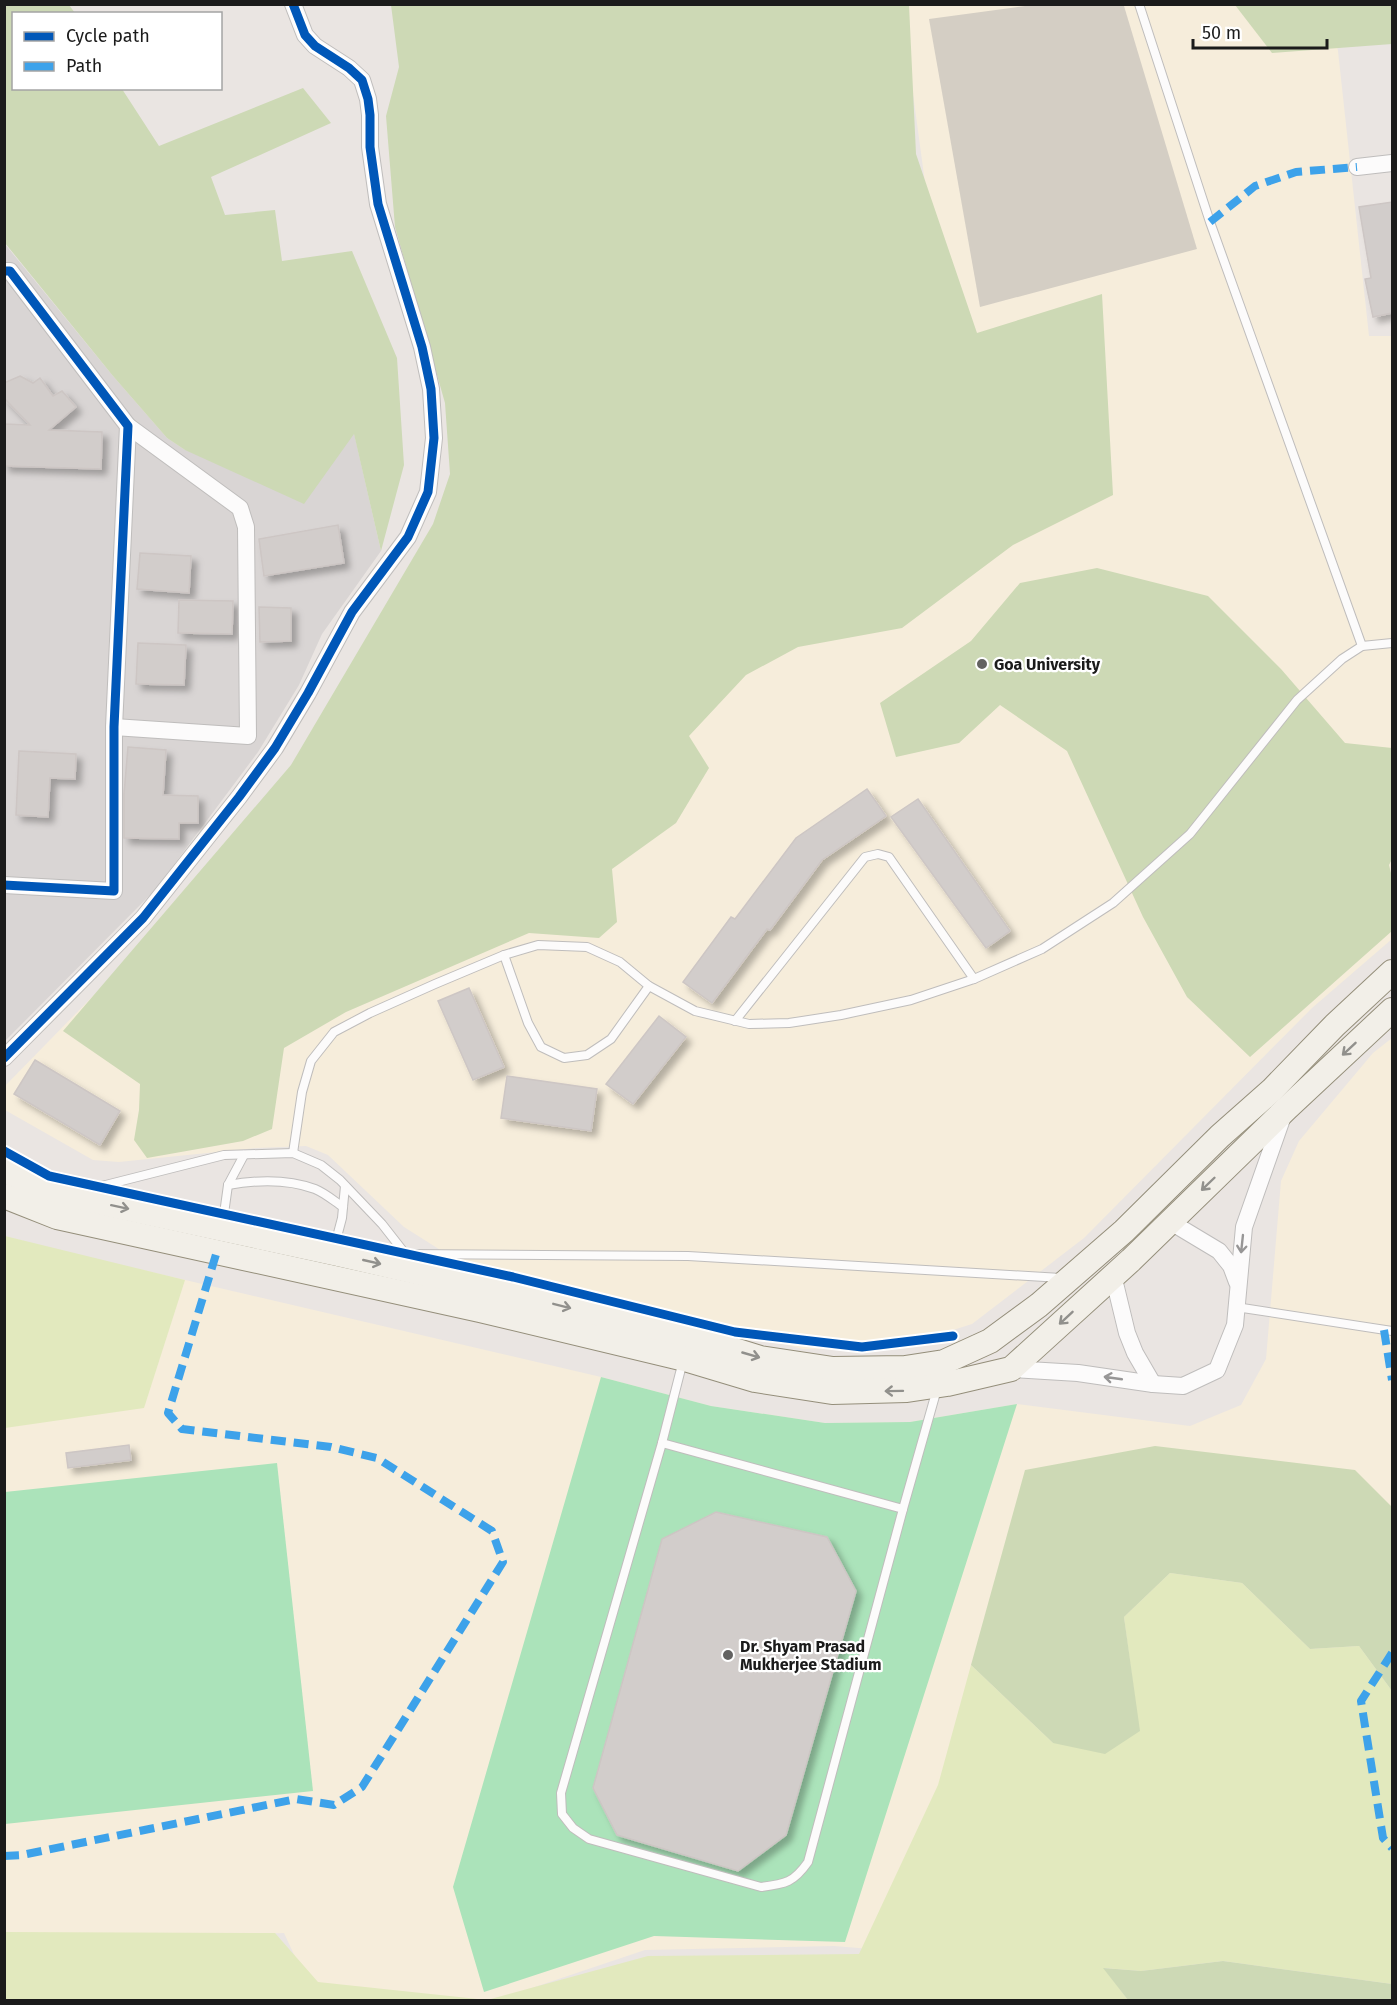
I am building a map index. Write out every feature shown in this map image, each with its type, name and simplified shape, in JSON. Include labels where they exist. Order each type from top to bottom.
[{"type":"main road","points":[[4,1171],[64,1195],[220,1240],[480,1310],[672,1348],[760,1358],[833,1370],[905,1368],[944,1362],[990,1341],[1040,1305],[1124,1231],[1392,972]]},
{"type":"main road","points":[[4,1196],[57,1217],[410,1263],[672,1348],[755,1380],[832,1392],[907,1390],[1011,1369],[1392,1010]]},
{"type":"main road","points":[[1259,1102],[1280,1114]]},
{"type":"street","points":[[4,1058],[143,918],[239,797],[275,748],[352,612],[408,537],[428,492],[434,438],[431,389],[422,347],[378,204],[370,147],[368,99],[362,80],[349,68],[315,46],[305,35],[293,4]]},
{"type":"street","points":[[1358,166],[1392,163]]},
{"type":"street","points":[[6,269],[128,426],[240,508],[246,527],[249,736],[114,727]]},
{"type":"street","points":[[4,885],[114,891],[114,727],[128,426]]},
{"type":"street","points":[[1011,1369],[1078,1373],[1183,1386],[1217,1370],[1235,1325],[1244,1227],[1280,1114]]},
{"type":"street","points":[[1169,1221],[1219,1251],[1231,1266],[1238,1285]]},
{"type":"street","points":[[1113,1275],[1127,1333],[1135,1353],[1153,1384]]},
{"type":"lane","points":[[1139,4],[1210,222],[1362,646]]},
{"type":"lane","points":[[293,1153],[302,1092],[311,1061],[334,1032],[370,1013],[504,955],[538,945],[587,947],[620,962],[649,986],[695,1011],[750,1024],[789,1023],[911,1000],[974,980],[1042,949],[1113,903],[1190,834],[1297,700],[1342,659],[1362,646],[1392,643]]},
{"type":"lane","points":[[735,1021],[865,858],[879,854],[889,857],[974,980]]},
{"type":"lane","points":[[504,955],[528,1023],[541,1047],[564,1058],[587,1055],[611,1039],[649,986]]},
{"type":"lane","points":[[64,1195],[224,1155],[293,1153],[321,1165],[345,1186],[382,1224],[410,1263],[688,1256],[1070,1279]]},
{"type":"lane","points":[[220,1240],[228,1185],[244,1155]]},
{"type":"lane","points":[[228,1185],[248,1181],[273,1181],[298,1185],[316,1189],[343,1207]]},
{"type":"lane","points":[[333,1253],[345,1186]]},
{"type":"lane","points":[[1236,1307],[1392,1331]]},
{"type":"lane","points":[[672,1348],[662,1443],[561,1793],[562,1814],[573,1828],[589,1839],[761,1887],[779,1885],[797,1877],[808,1862],[938,1385]]},
{"type":"lane","points":[[662,1443],[903,1509]]},
{"type":"shaded area","name":"Goa University","points":[[901,5],[1328,5],[1338,51],[1369,336],[1392,336],[1392,939],[1312,1008],[1084,1238],[972,1324],[890,1350],[803,1349],[453,1258],[404,1227],[328,1155],[306,1146],[257,1148],[119,1162],[93,1160],[5,1110],[5,1086],[308,776],[966,486]]},
{"type":"shaded area","points":[[1032,5],[1124,6],[1197,249],[980,307],[929,19]]},
{"type":"shaded area","points":[[4,243],[167,438],[185,450],[354,433],[381,551],[322,634],[299,685],[258,752],[155,890],[5,1041]]},
{"type":"shaded area","points":[[1392,1038],[1392,1984],[1223,1961],[1141,1971],[834,1946],[645,1950],[496,2000],[431,2000],[311,1991],[284,1933],[102,1940],[5,1936],[4,1236],[601,1377],[711,1406],[825,1423],[910,1422],[1017,1404],[1190,1426],[1241,1405],[1266,1359],[1281,1181],[1299,1141],[1373,1053]]},
{"type":"green space","points":[[4,5],[69,5],[74,12],[12,12],[12,90],[123,90],[159,146],[303,88],[331,123],[211,177],[225,215],[275,210],[282,261],[352,251],[397,358],[404,465],[381,551],[354,434],[304,504],[185,450],[167,438],[113,376],[5,243]]},
{"type":"green space","points":[[391,5],[909,5],[916,154],[977,333],[1102,294],[1113,495],[1013,545],[902,628],[798,647],[746,675],[689,736],[709,768],[676,823],[612,869],[617,922],[599,938],[529,933],[346,1012],[284,1048],[272,1129],[243,1141],[147,1158],[134,1140],[140,1084],[63,1031],[291,765],[433,524],[450,474],[445,403],[395,227],[386,116],[399,67]]},
{"type":"green space","points":[[1235,5],[1392,5],[1392,44],[1272,53]]},
{"type":"green space","points":[[1097,568],[1208,596],[1281,669],[1345,743],[1392,748],[1392,859],[1389,865],[1392,877],[1392,931],[1250,1057],[1187,997],[1143,917],[1067,751],[1000,705],[959,743],[896,757],[880,703],[971,641],[1020,583]]},
{"type":"green space","points":[[5,1236],[185,1280],[144,1408],[5,1428]]},
{"type":"green space","name":"Dr. Shyam Prasad Mukherjee Stadium","points":[[601,1377],[711,1406],[825,1423],[910,1422],[1017,1404],[845,1942],[654,1936],[484,1992],[453,1887]]},
{"type":"green space","points":[[1155,1446],[1355,1470],[1392,1507],[1392,1691],[1359,1646],[1310,1649],[1242,1583],[1170,1573],[1124,1617],[1140,1731],[1105,1754],[1053,1743],[971,1665],[1025,1470]]},
{"type":"green space","points":[[277,1463],[313,1791],[5,1824],[5,1492]]},
{"type":"green space","points":[[1170,1573],[1242,1583],[1310,1649],[1359,1646],[1392,1691],[1392,1984],[1223,1961],[1141,1971],[1104,1968],[1128,2000],[487,2000],[648,1956],[859,1954],[938,1785],[971,1665],[1053,1743],[1139,1730],[1124,1617]]},
{"type":"green space","points":[[4,1932],[275,1933],[318,1982],[487,2000],[5,2000]]},
{"type":"green space","points":[[1223,1961],[1392,1984],[1392,2000],[1128,2000],[1103,1968],[1141,1971]]},
{"type":"building","points":[[1392,202],[1392,313],[1373,317],[1365,279],[1371,278],[1359,207]]},
{"type":"building","points":[[20,376],[33,383],[40,378],[53,396],[62,391],[76,407],[49,430],[102,432],[101,469],[4,466],[4,424],[30,425],[4,398],[4,383]]},
{"type":"building","points":[[338,525],[344,563],[264,576],[259,539]]},
{"type":"building","points":[[140,553],[191,556],[189,593],[137,589]]},
{"type":"building","points":[[179,600],[233,601],[232,634],[178,633]]},
{"type":"building","points":[[259,607],[291,608],[291,641],[260,642]]},
{"type":"building","points":[[138,643],[186,645],[184,685],[136,684]]},
{"type":"building","points":[[128,747],[166,750],[163,795],[198,796],[198,823],[179,823],[179,839],[124,838],[124,794]]},
{"type":"building","points":[[19,751],[76,754],[75,779],[50,778],[48,817],[16,815]]},
{"type":"building","points":[[867,789],[886,816],[822,860],[712,1003],[683,982],[731,917],[735,919],[796,838]]},
{"type":"building","points":[[918,799],[1010,931],[986,948],[891,817]]},
{"type":"building","points":[[469,988],[504,1067],[473,1080],[438,1001]]},
{"type":"building","points":[[659,1016],[686,1037],[633,1104],[606,1084]]},
{"type":"building","points":[[35,1060],[120,1111],[100,1145],[14,1094]]},
{"type":"building","points":[[507,1076],[597,1089],[591,1131],[501,1118]]},
{"type":"building","points":[[129,1445],[131,1460],[68,1468],[66,1453]]},
{"type":"building","points":[[716,1512],[827,1537],[856,1591],[786,1835],[738,1871],[617,1835],[593,1788],[662,1539]]},
{"type":"marked path","points":[[1210,222],[1255,186],[1296,172],[1357,167]]},
{"type":"marked path","points":[[4,1856],[22,1855],[296,1799],[334,1805],[362,1787],[503,1562],[492,1531],[377,1458],[331,1447],[182,1429],[168,1413],[217,1251]]},
{"type":"marked path","points":[[1384,1330],[1392,1380]]},
{"type":"marked path","points":[[1392,1653],[1361,1701],[1383,1838],[1392,1848]]},
{"type":"cycle path","points":[[4,1058],[143,918],[239,797],[275,748],[352,612],[408,537],[428,492],[434,438],[431,389],[422,347],[378,204],[370,147],[368,99],[362,80],[349,68],[315,46],[305,35],[293,4]]},
{"type":"cycle path","points":[[4,271],[10,271],[128,426],[114,727],[114,891],[4,885]]},
{"type":"cycle path","points":[[4,1151],[49,1176],[513,1277],[735,1332],[862,1347],[953,1336]]},
{"type":"place","name":"Goa University","points":[[982,664]]},
{"type":"place","name":"Dr. Shyam Prasad Mukherjee Stadium","points":[[728,1655]]}]
